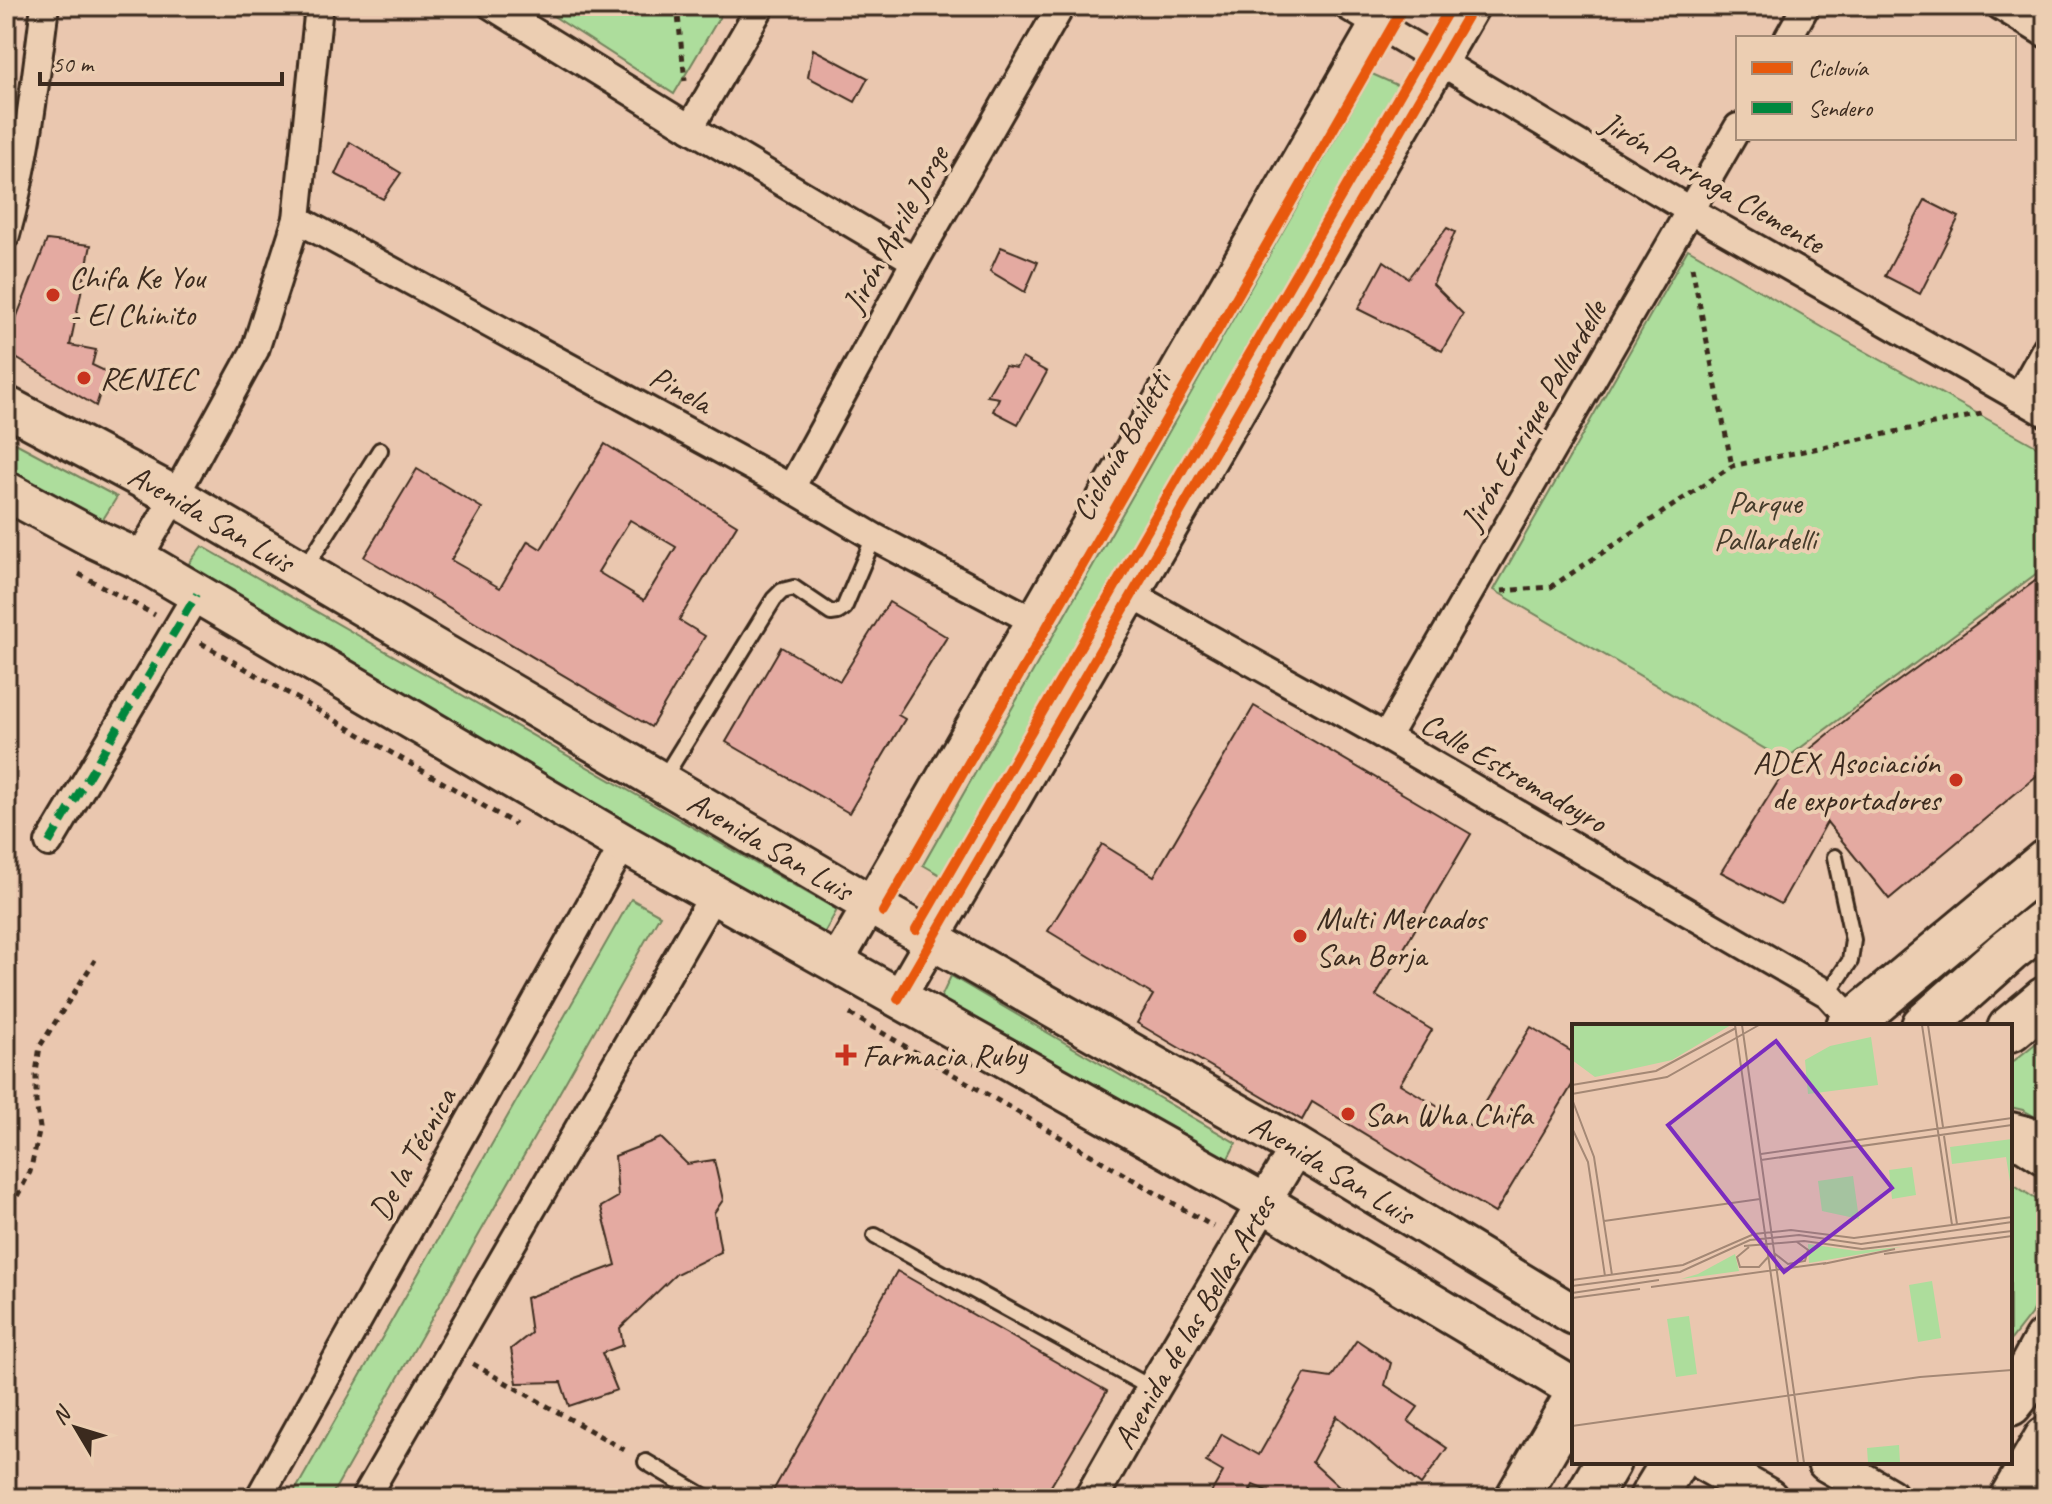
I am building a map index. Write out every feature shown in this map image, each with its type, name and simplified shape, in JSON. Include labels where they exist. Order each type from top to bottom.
[{"type":"highway","points":[[1926,1024],[2046,921]]},
{"type":"highway","points":[[2012,1027],[2046,999]]},
{"type":"highway","points":[[2012,1136],[2026,1139],[2046,1152]]},
{"type":"highway","points":[[2012,1400],[2046,1341]]},
{"type":"highway","points":[[1587,1498],[1607,1464]]},
{"type":"highway","points":[[1652,1498],[1673,1464]]},
{"type":"main road","name":"Avenida San Luis","points":[[6,406],[175,496],[871,905],[1297,1147],[1572,1314]]},
{"type":"main road","name":"Avenida San Luis","points":[[6,491],[138,559],[624,844],[1264,1203],[1572,1387]]},
{"type":"main road","points":[[1843,1013],[2046,861]]},
{"type":"main road","points":[[1517,1498],[1572,1403]]},
{"type":"main road","points":[[2011,1498],[2046,1438]]},
{"type":"main road","points":[[1708,1464],[1768,1498]]},
{"type":"main road","points":[[1830,1464],[1889,1498]]},
{"type":"street","points":[[6,235],[30,119],[45,6]]},
{"type":"street","points":[[138,559],[255,350],[297,219],[319,6]]},
{"type":"street","points":[[492,6],[915,261]]},
{"type":"street","points":[[690,128],[761,6]]},
{"type":"street","name":"Jirón Aprile Jorge","points":[[791,488],[915,261],[1061,6]]},
{"type":"street","name":"Jirón Parraga Clemente","points":[[1347,6],[1382,15],[1441,60],[1687,218],[2046,413]]},
{"type":"street","points":[[898,999],[1473,6]]},
{"type":"street","points":[[1789,36],[1806,6]]},
{"type":"street","points":[[2000,6],[2046,34]]},
{"type":"street","points":[[836,963],[1382,15]]},
{"type":"street","name":"Jirón Enrique Pallardelle","points":[[1386,737],[1736,131]]},
{"type":"street","name":"Pinela","points":[[297,219],[791,488],[874,537],[1032,620]]},
{"type":"street","points":[[2018,398],[2046,348]]},
{"type":"street","points":[[49,843],[197,594]]},
{"type":"street","name":"Calle Estremadoyro","points":[[1132,595],[1386,737],[1843,1013]]},
{"type":"street","name":"De la Técnica","points":[[259,1498],[624,844]]},
{"type":"street","points":[[365,1498],[714,894]]},
{"type":"street","name":"Avenida de las Bellas Artes","points":[[1091,1498],[1297,1147]]},
{"type":"lane","points":[[302,570],[380,450]]},
{"type":"lane","points":[[661,782],[774,599],[782,591],[794,588],[831,613],[838,612],[844,608],[874,537]]},
{"type":"lane","points":[[1835,857],[1853,940],[1843,1013]]},
{"type":"lane","points":[[875,1236],[1153,1389]]},
{"type":"lane","points":[[646,1462],[707,1498]]},
{"type":"path","points":[[677,6],[690,128]]},
{"type":"path","points":[[1687,218],[1732,466]]},
{"type":"path","points":[[1469,593],[1551,587],[1732,466],[2002,409],[2018,398]]},
{"type":"path","points":[[6,1217],[30,1172],[40,1128],[36,1102],[40,1046],[95,960]]},
{"type":"path","points":[[450,1351],[646,1462]]},
{"type":"green space","points":[[538,6],[726,6],[674,94]]},
{"type":"green space","points":[[1372,74],[1399,86],[942,876],[923,865]]},
{"type":"green space","name":"Parque Pallardelli","points":[[1688,249],[2046,453],[2046,566],[1784,760],[1494,590]]},
{"type":"green space","points":[[6,438],[117,497],[102,521],[6,467]]},
{"type":"green space","points":[[202,546],[837,910],[821,939],[182,573]]},
{"type":"green space","points":[[631,899],[660,915],[330,1498],[291,1498]]},
{"type":"green space","points":[[951,976],[1236,1143],[1223,1168],[937,1006]]},
{"type":"green space","points":[[2046,1035],[2046,1123],[2012,1107],[2012,1062]]},
{"type":"green space","points":[[2012,1183],[2046,1206],[2046,1282],[2031,1314],[2012,1338]]},
{"type":"building","points":[[813,49],[868,78],[855,102],[808,77]]},
{"type":"building","points":[[350,142],[401,173],[383,199],[335,174]]},
{"type":"building","points":[[1925,200],[1959,217],[1920,294],[1885,276]]},
{"type":"building","points":[[1447,228],[1455,232],[1433,284],[1463,314],[1442,351],[1358,309],[1384,261],[1408,278]]},
{"type":"building","name":"Chifa Ke You - El Chinito","points":[[47,240],[91,245],[70,345],[96,350],[92,365],[107,372],[96,406],[6,352],[6,344]]},
{"type":"building","points":[[1001,247],[1038,262],[1025,292],[990,271]]},
{"type":"building","points":[[1022,358],[1047,372],[1018,424],[993,411],[999,398],[987,396],[1005,366],[1016,368]]},
{"type":"building","points":[[605,444],[737,525],[679,620],[705,636],[651,727],[364,557],[417,469],[482,508],[451,560],[500,588],[528,541],[541,549]],"holes":[[[630,520],[676,547],[644,600],[598,572]]]},
{"type":"building","points":[[2046,573],[2046,768],[1889,899],[1827,822],[1781,904],[1721,872],[1786,769],[1853,714]]},
{"type":"building","points":[[889,602],[947,637],[898,715],[905,719],[849,813],[726,742],[781,647],[840,681]]},
{"type":"building","name":"Multi Mercados San Borja","points":[[1254,706],[1471,834],[1376,996],[1432,1030],[1400,1084],[1470,1126],[1531,1027],[1572,1052],[1572,1085],[1495,1213],[1312,1102],[1302,1120],[1137,1023],[1153,995],[1048,931],[1102,844],[1154,876]]},
{"type":"building","points":[[661,1138],[687,1164],[714,1160],[723,1200],[714,1213],[721,1252],[676,1274],[620,1328],[623,1345],[602,1353],[617,1390],[569,1406],[561,1382],[517,1383],[511,1349],[531,1333],[526,1298],[616,1265],[601,1207],[618,1197],[615,1156]]},
{"type":"building","points":[[897,1271],[1107,1391],[1044,1498],[769,1498]]},
{"type":"building","points":[[1357,1340],[1391,1363],[1385,1385],[1418,1407],[1408,1421],[1447,1448],[1421,1485],[1337,1416],[1312,1462],[1351,1498],[1285,1498],[1253,1485],[1247,1498],[1208,1498],[1223,1472],[1206,1462],[1222,1434],[1259,1455],[1305,1374],[1331,1378]]},
{"type":"marked path","points":[[49,843],[197,594]]},
{"type":"cycle path","name":"Ciclovía Bailetti","points":[[883,912],[1404,6]]},
{"type":"cycle path","points":[[916,930],[1451,6]]},
{"type":"cycle path","points":[[898,999],[1473,6]]},
{"type":"place","name":"Chifa Ke You - El Chinito","points":[[53,295]]},
{"type":"place","name":"RENIEC","points":[[84,378]]},
{"type":"place","name":"ADEX Asociación de exportadores","points":[[1956,780]]},
{"type":"place","name":"Multi Mercados San Borja","points":[[1300,936]]},
{"type":"place","name":"Farmacia Ruby","points":[[846,1055]]},
{"type":"place","name":"San Wha Chifa","points":[[1348,1114]]}]
